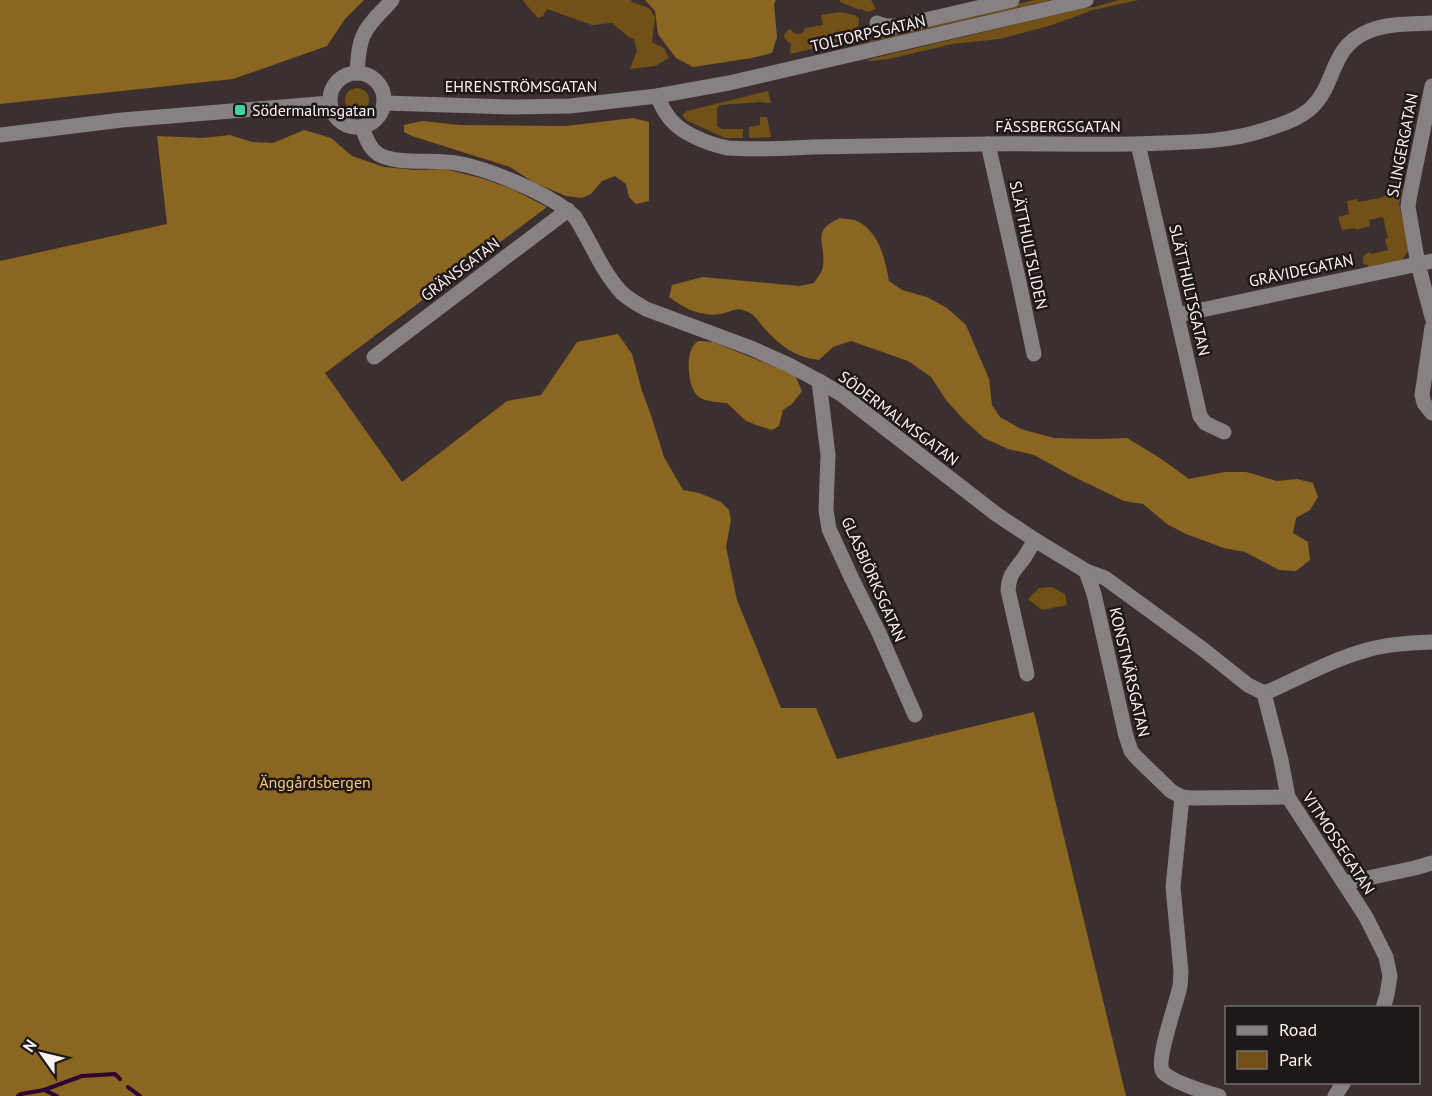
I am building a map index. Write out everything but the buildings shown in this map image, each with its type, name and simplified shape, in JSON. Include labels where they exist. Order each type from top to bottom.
[{"type":"street","points":[[357,73],[363,35],[392,0]]},
{"type":"street","name":"TOLTORPSGATAN","points":[[877,23],[899,26],[1012,0]]},
{"type":"street","name":"TOLTORPSGATAN","points":[[729,84],[1086,0]]},
{"type":"street","name":"FÄSSBERGSGATAN","points":[[657,96],[673,123],[688,133],[718,146],[736,149],[1195,142],[1241,136],[1302,114],[1321,96],[1344,50],[1358,37],[1376,29],[1432,23]]},
{"type":"street","points":[[357,73],[377,82],[384,103],[378,117],[362,127],[340,122],[330,103],[333,88],[337,82],[349,74],[357,73]]},
{"type":"street","name":"EHRENSTRÖMSGATAN","points":[[384,103],[513,107],[570,106],[657,96],[729,84]]},
{"type":"street","name":"SLINGERGATAN","points":[[1432,86],[1408,199],[1408,207],[1425,262],[1432,317]]},
{"type":"street","points":[[0,135],[122,120],[330,103]]},
{"type":"street","name":"SÖDERMALMSGATAN","points":[[362,127],[365,137],[376,153],[385,157],[471,166],[524,186],[554,201],[568,210],[579,223],[614,282],[634,302],[645,309],[751,348],[789,365],[842,394],[970,494],[1035,540],[1086,571],[1105,578],[1248,685],[1264,693]]},
{"type":"street","name":"SLÄTTHULTSLIDEN","points":[[988,144],[1034,354]]},
{"type":"street","name":"SLÄTTHULTSGATAN","points":[[1138,144],[1200,416],[1205,423],[1224,432]]},
{"type":"street","name":"GRÄNSGATAN","points":[[374,357],[568,210]]},
{"type":"street","name":"GRÅVIDEGATAN","points":[[1178,315],[1425,262]]},
{"type":"street","points":[[1432,327],[1422,395],[1424,403],[1432,413]]},
{"type":"street","name":"GLASBJÖRKSGATAN","points":[[819,381],[828,455],[826,510],[829,529],[915,715]]},
{"type":"street","points":[[1027,674],[1008,590],[1013,570],[1035,540]]},
{"type":"street","name":"KONSTNÄRSGATAN","points":[[1086,571],[1094,594],[1128,745],[1142,764],[1171,791],[1182,797]]},
{"type":"street","points":[[1264,693],[1345,657],[1369,649],[1432,642]]},
{"type":"street","name":"VITMOSSEGATAN","points":[[1264,693],[1288,797],[1366,917],[1386,957],[1390,968],[1389,986],[1384,1006]]},
{"type":"street","points":[[1219,1096],[1197,1090],[1167,1075],[1162,1071],[1161,1064],[1181,972],[1173,887],[1182,797],[1288,797]]},
{"type":"street","points":[[1344,883],[1432,863]]},
{"type":"green space","points":[[0,0],[364,0],[345,19],[327,46],[233,79],[0,104]]},
{"type":"green space","points":[[524,0],[631,0],[649,8],[655,17],[652,42],[664,48],[669,58],[655,66],[630,69],[637,51],[634,39],[612,23],[592,25],[547,9],[543,16],[538,18]]},
{"type":"green space","points":[[645,0],[776,0],[774,4],[777,37],[772,53],[693,67],[676,58],[658,34],[655,11]]},
{"type":"green space","points":[[840,0],[871,0],[876,9],[868,12],[860,10]]},
{"type":"green space","points":[[1034,0],[1051,0],[857,45],[892,34]]},
{"type":"green space","points":[[1119,0],[1139,0],[1093,10],[1049,26],[1000,39],[952,44],[889,59],[866,60],[1094,7]]},
{"type":"green space","points":[[840,12],[859,18],[858,28],[845,41],[790,54],[791,44],[784,35],[788,30],[791,29],[794,33],[800,34],[805,28],[823,25],[821,15]]},
{"type":"green space","points":[[357,88],[362,89],[368,95],[368,105],[362,111],[357,112],[352,111],[346,105],[345,100],[346,95],[352,89]]},
{"type":"green space","points":[[768,91],[771,103],[720,105],[717,109],[717,126],[722,129],[743,129],[743,138],[725,138],[686,120],[682,115],[687,111]]},
{"type":"green space","points":[[760,117],[767,117],[771,137],[749,138],[749,127],[760,125]]},
{"type":"green space","points":[[633,118],[649,122],[649,201],[636,204],[629,197],[626,184],[615,176],[602,181],[591,194],[582,198],[566,196],[533,182],[510,167],[404,132],[404,125],[422,121],[460,125],[566,126]]},
{"type":"green space","name":"Änggårdsbergen","points":[[304,130],[331,138],[352,156],[384,167],[415,170],[444,169],[481,178],[512,189],[547,207],[325,373],[402,482],[507,401],[541,395],[577,342],[618,334],[632,354],[664,457],[683,490],[699,493],[721,502],[729,510],[731,520],[726,547],[737,600],[781,708],[816,708],[837,759],[1034,712],[1126,1096],[0,1096],[0,261],[167,224],[157,136],[202,138],[230,135],[252,142],[273,143]]},
{"type":"green space","points":[[1403,188],[1399,204],[1409,250],[1402,260],[1368,268],[1367,264],[1364,265],[1364,255],[1388,250],[1383,217],[1369,220],[1370,226],[1356,230],[1355,228],[1342,230],[1338,217],[1349,214],[1347,201],[1357,199],[1358,202],[1380,198]]},
{"type":"green space","points":[[840,218],[857,221],[872,233],[883,256],[889,281],[902,290],[927,297],[947,308],[966,325],[989,379],[992,405],[1000,417],[1021,429],[1054,438],[1127,438],[1189,479],[1225,472],[1246,472],[1277,481],[1297,479],[1313,483],[1318,497],[1310,510],[1296,518],[1293,533],[1308,542],[1310,560],[1296,571],[1279,570],[1245,552],[1224,548],[1186,534],[1167,524],[1143,504],[1124,501],[1034,455],[1008,449],[984,438],[946,400],[931,377],[908,361],[851,341],[833,347],[819,360],[810,359],[782,345],[755,317],[744,310],[737,309],[714,315],[700,313],[669,297],[672,285],[703,277],[800,286],[814,283],[823,266],[822,233],[831,223]]},
{"type":"green space","points":[[698,341],[713,342],[795,375],[802,391],[792,404],[783,410],[779,426],[772,430],[746,421],[727,403],[705,400],[695,393],[690,381],[689,359],[692,348]]},
{"type":"green space","points":[[1052,587],[1065,594],[1067,605],[1042,610],[1028,599],[1039,588]]},
{"type":"waterway","points":[[18,1096],[44,1090],[82,1076],[115,1074],[120,1079]]},
{"type":"waterway","points":[[128,1087],[140,1096]]},
{"type":"waterway","points":[[44,1090],[57,1096]]},
{"type":"place","name":"Södermalmsgatan","points":[[240,110]]}]
